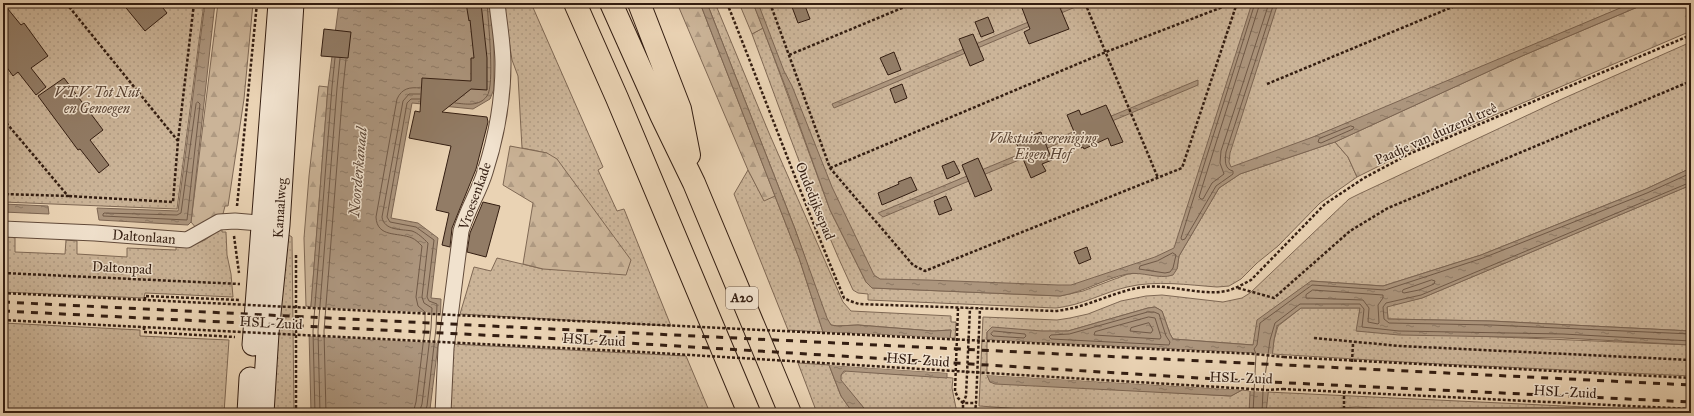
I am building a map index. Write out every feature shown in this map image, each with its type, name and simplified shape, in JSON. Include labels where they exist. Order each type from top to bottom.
[{"type":"highway","name":"A20","points":[[575,3],[617,98],[749,413]]},
{"type":"highway","name":"A20","points":[[611,3],[662,117],[694,183],[790,413]]},
{"type":"highway","name":"A20","points":[[639,3],[680,110],[694,183]]},
{"type":"main road","name":"Kanaalweg","points":[[263,413],[268,333],[270,224],[279,3]]},
{"type":"main road","name":"Kanaalweg","points":[[248,413],[294,3]]},
{"type":"street","name":"Vroesenkade","points":[[443,413],[446,348],[461,231],[464,220],[485,172],[499,115],[503,80],[503,62],[497,3]]},
{"type":"street","name":"Daltonlaan","points":[[3,229],[95,233],[187,240],[219,222],[270,224]]},
{"type":"path","points":[[66,3],[178,141]]},
{"type":"path","points":[[3,194],[172,202],[194,3]]},
{"type":"path","name":"Oudedijksepad","points":[[727,3],[772,115],[801,195],[844,298],[850,302],[859,304],[958,308]]},
{"type":"path","points":[[770,3],[830,168],[913,265],[925,271],[1182,168],[1237,3]]},
{"type":"path","points":[[789,55],[914,3]]},
{"type":"path","points":[[830,168],[1106,52],[1233,3]]},
{"type":"path","points":[[1268,84],[1462,3]]},
{"type":"path","points":[[1085,4],[1158,178]]},
{"type":"path","name":"Paadje van duizend treê","points":[[958,308],[1055,311],[1080,308],[1109,296],[1144,287],[1163,287],[1215,292],[1237,288],[1251,280],[1325,204],[1364,178],[1409,154],[1691,34]]},
{"type":"path","points":[[1237,288],[1274,298],[1350,232],[1388,208],[1691,81]]},
{"type":"path","points":[[3,119],[68,196]]},
{"type":"path","name":"Kanaalweg","points":[[296,250],[296,413]]},
{"type":"path","name":"Daltonpad","points":[[3,272],[240,284]]},
{"type":"path","name":"HSL-Zuid","points":[[3,293],[1255,354],[1352,362],[1691,378]]},
{"type":"path","name":"HSL-Zuid","points":[[145,300],[146,296],[241,301]]},
{"type":"path","points":[[958,308],[955,391],[958,398],[963,403],[976,403]]},
{"type":"path","points":[[970,308],[966,396],[963,403],[963,411],[1015,413]]},
{"type":"path","points":[[976,412],[980,308]]},
{"type":"path","name":"HSL-Zuid","points":[[3,320],[577,349],[1262,390],[1282,389],[1691,409]]},
{"type":"path","name":"HSL-Zuid","points":[[144,328],[144,332],[240,337]]},
{"type":"path","points":[[1314,338],[1353,343],[1691,360]]},
{"type":"path","points":[[1352,362],[1353,343]]},
{"type":"path","points":[[1344,392],[1344,411]]},
{"type":"path","points":[[1337,413],[1344,411],[1393,413]]},
{"type":"green space","name":"V.T.V. Tot Nut en Genoegen","points":[[3,3],[204,3],[177,209],[3,202]]},
{"type":"green space","points":[[218,3],[253,3],[244,99],[228,206],[225,206],[223,214],[216,216],[197,229],[191,222]]},
{"type":"green space","points":[[503,3],[531,3],[603,167],[598,170],[617,211],[624,209],[671,326],[460,314],[474,267],[491,271],[497,258],[543,269],[547,153],[522,148],[518,76],[512,60]]},
{"type":"green space","points":[[677,3],[700,3],[775,196],[764,201],[748,170]]},
{"type":"green space","points":[[707,3],[715,3],[769,133],[843,302],[851,311],[951,316],[951,322],[956,322],[955,338],[950,338],[951,330],[933,331],[858,325],[831,325],[826,318],[795,229]]},
{"type":"green space","points":[[739,3],[753,3],[763,28],[752,34]]},
{"type":"green space","name":"Volkstuinvereniging Eigen Hof","points":[[754,3],[1639,3],[1214,178],[1172,263],[1133,270],[1068,290],[876,282],[865,271]]},
{"type":"green space","points":[[1647,3],[1691,3],[1691,31],[1401,155],[1357,177],[1348,157],[1335,142],[1522,56]]},
{"type":"green space","points":[[763,28],[830,210],[866,282],[872,288],[1060,296],[1083,291],[1128,274],[1177,269],[1179,256],[1219,188],[1240,174],[1335,142],[1348,157],[1357,177],[1320,203],[1278,246],[1257,263],[1241,279],[1229,286],[1217,287],[1161,283],[1138,285],[1127,287],[1084,302],[1056,308],[868,300],[868,294],[858,293],[853,290],[825,227],[800,163],[752,34]]},
{"type":"green space","points":[[1691,42],[1691,168],[1646,189],[1481,255],[1383,286],[1311,281],[1253,345],[1173,339],[1162,311],[1155,307],[1068,331],[987,332],[987,375],[990,382],[1231,396],[1242,390],[1251,391],[1249,413],[1080,413],[979,406],[983,317],[1057,320],[1088,314],[1121,301],[1146,296],[1162,295],[1223,302],[1242,298],[1250,293],[1349,199],[1562,99]]},
{"type":"green space","points":[[319,86],[328,87],[311,307],[306,306],[304,238]]},
{"type":"green space","points":[[510,146],[547,153],[557,159],[631,260],[626,275],[543,269],[523,264],[533,203],[503,185]]},
{"type":"green space","points":[[748,170],[764,200],[775,196],[799,258],[823,332],[788,330],[734,194]]},
{"type":"green space","points":[[1691,185],[1691,331],[1491,321],[1388,319],[1387,306],[1422,298]]},
{"type":"green space","points":[[222,229],[222,232],[226,232],[227,255],[231,274],[233,297],[145,293],[144,298],[3,292],[3,252],[7,252],[7,237],[15,237],[15,252],[65,254],[66,240],[77,241],[77,254],[127,257],[127,248],[176,250],[176,245],[193,245],[205,240]]},
{"type":"green space","points":[[284,232],[292,237],[294,413],[271,413]]},
{"type":"green space","points":[[1301,308],[1360,308],[1357,331],[1691,345],[1691,376],[1272,354],[1278,326]]},
{"type":"green space","points":[[3,323],[140,330],[140,336],[229,340],[224,413],[94,413],[3,409]]},
{"type":"green space","points":[[451,344],[686,356],[710,413],[448,413]]},
{"type":"green space","points":[[798,363],[829,365],[841,396],[853,413],[817,413]]},
{"type":"green space","points":[[847,370],[953,378],[952,388],[957,413],[868,413],[840,380],[841,375]]},
{"type":"green space","points":[[1267,392],[1691,413],[1471,413],[1356,407],[1341,408],[1323,413],[1266,413]]},
{"type":"water","points":[[205,3],[215,3],[191,222],[188,225],[99,220],[97,208],[178,211]]},
{"type":"water","name":"Noorderkanaal","points":[[339,3],[491,3],[494,37],[494,89],[490,99],[473,109],[412,103],[391,218],[418,223],[438,238],[431,298],[441,299],[440,329],[430,409],[426,413],[311,413],[309,331],[328,87]]},
{"type":"water","points":[[700,3],[707,3],[795,229],[827,318],[831,325],[858,325],[933,331],[951,330],[950,338],[823,332],[799,258]]},
{"type":"water","points":[[753,3],[758,3],[784,71],[792,86],[832,187],[874,275],[880,279],[1071,285],[1155,257],[1174,248],[1252,3],[1278,3],[1230,153],[1229,162],[1231,167],[1313,137],[1632,3],[1647,3],[1522,56],[1335,142],[1240,174],[1219,188],[1179,256],[1177,269],[1173,275],[1162,277],[1133,273],[1127,274],[1077,292],[1060,296],[872,288],[866,282],[830,210],[789,96]]},
{"type":"water","points":[[1074,3],[1085,3],[834,108],[832,104]]},
{"type":"water","points":[[1198,80],[1198,85],[883,217],[878,213]]},
{"type":"water","points":[[1691,168],[1691,185],[1422,298],[1387,307],[1388,319],[1491,321],[1691,331],[1691,345],[1563,338],[1399,335],[1356,331],[1360,308],[1301,308],[1277,326],[1274,340],[1266,413],[1249,413],[1252,353],[987,340],[987,332],[992,327],[1042,331],[1068,331],[1155,307],[1162,311],[1173,339],[1253,345],[1257,320],[1311,281],[1383,286],[1481,255],[1646,189]]},
{"type":"water","points":[[3,204],[48,206],[49,214],[3,212]]},
{"type":"water","points":[[829,365],[947,373],[947,378],[844,371],[841,375],[841,380],[868,413],[853,413],[841,396]]},
{"type":"water","points":[[987,375],[1242,390],[1231,396],[995,384],[990,382]]},
{"type":"pier","points":[[309,307],[443,313],[440,343],[307,336]]},
{"type":"pier","points":[[821,332],[952,338],[950,340],[823,334]]},
{"type":"pier","points":[[985,340],[1274,354],[1269,392],[1249,391],[1250,355],[986,342]]},
{"type":"pier","points":[[829,363],[947,371],[949,373],[827,365]]},
{"type":"pier","points":[[987,373],[1242,388],[1244,390],[985,375]]},
{"type":"building","points":[[3,3],[21,25],[24,23],[48,56],[31,68],[46,87],[36,95],[18,72],[13,76],[3,62]]},
{"type":"building","points":[[122,3],[159,3],[167,13],[145,31]]},
{"type":"building","points":[[466,3],[481,3],[487,58],[487,90],[471,89],[442,112],[487,117],[488,122],[476,169],[452,228],[450,247],[442,245],[449,213],[436,210],[451,146],[409,138],[415,111],[420,112],[422,78],[471,81],[471,58],[474,58],[470,20],[469,21]]},
{"type":"building","points":[[804,3],[810,19],[798,23],[792,7]]},
{"type":"building","points":[[1020,3],[1037,3],[1039,7],[1048,3],[1058,3],[1069,29],[1029,44],[1024,32],[1030,29]]},
{"type":"building","points":[[988,17],[994,32],[981,37],[975,22]]},
{"type":"building","points":[[324,29],[351,32],[348,58],[321,56]]},
{"type":"building","points":[[973,34],[984,60],[970,66],[959,39]]},
{"type":"building","points":[[894,52],[901,70],[888,75],[880,58]]},
{"type":"building","points":[[64,78],[103,130],[90,140],[109,165],[99,173],[80,149],[78,150],[38,96]]},
{"type":"building","points":[[902,84],[907,98],[895,103],[890,89]]},
{"type":"building","points":[[1106,105],[1123,142],[1111,146],[1108,138],[1084,149],[1083,147],[1081,148],[1067,115],[1079,110],[1081,115]]},
{"type":"building","points":[[1041,132],[1052,160],[1042,164],[1046,171],[1031,178],[1016,142]]},
{"type":"building","points":[[978,158],[992,190],[975,197],[962,165]]},
{"type":"building","points":[[954,161],[960,173],[947,179],[942,166]]},
{"type":"building","points":[[911,177],[917,190],[882,205],[878,193]]},
{"type":"building","points":[[946,196],[952,210],[939,215],[934,201]]},
{"type":"building","points":[[483,202],[500,206],[486,257],[467,252],[470,233]]},
{"type":"building","points":[[1087,247],[1091,259],[1079,264],[1074,252]]},
{"type":"railway","points":[[3,302],[1691,385]]},
{"type":"railway","points":[[3,311],[562,339],[1249,381],[1691,402]]}]
